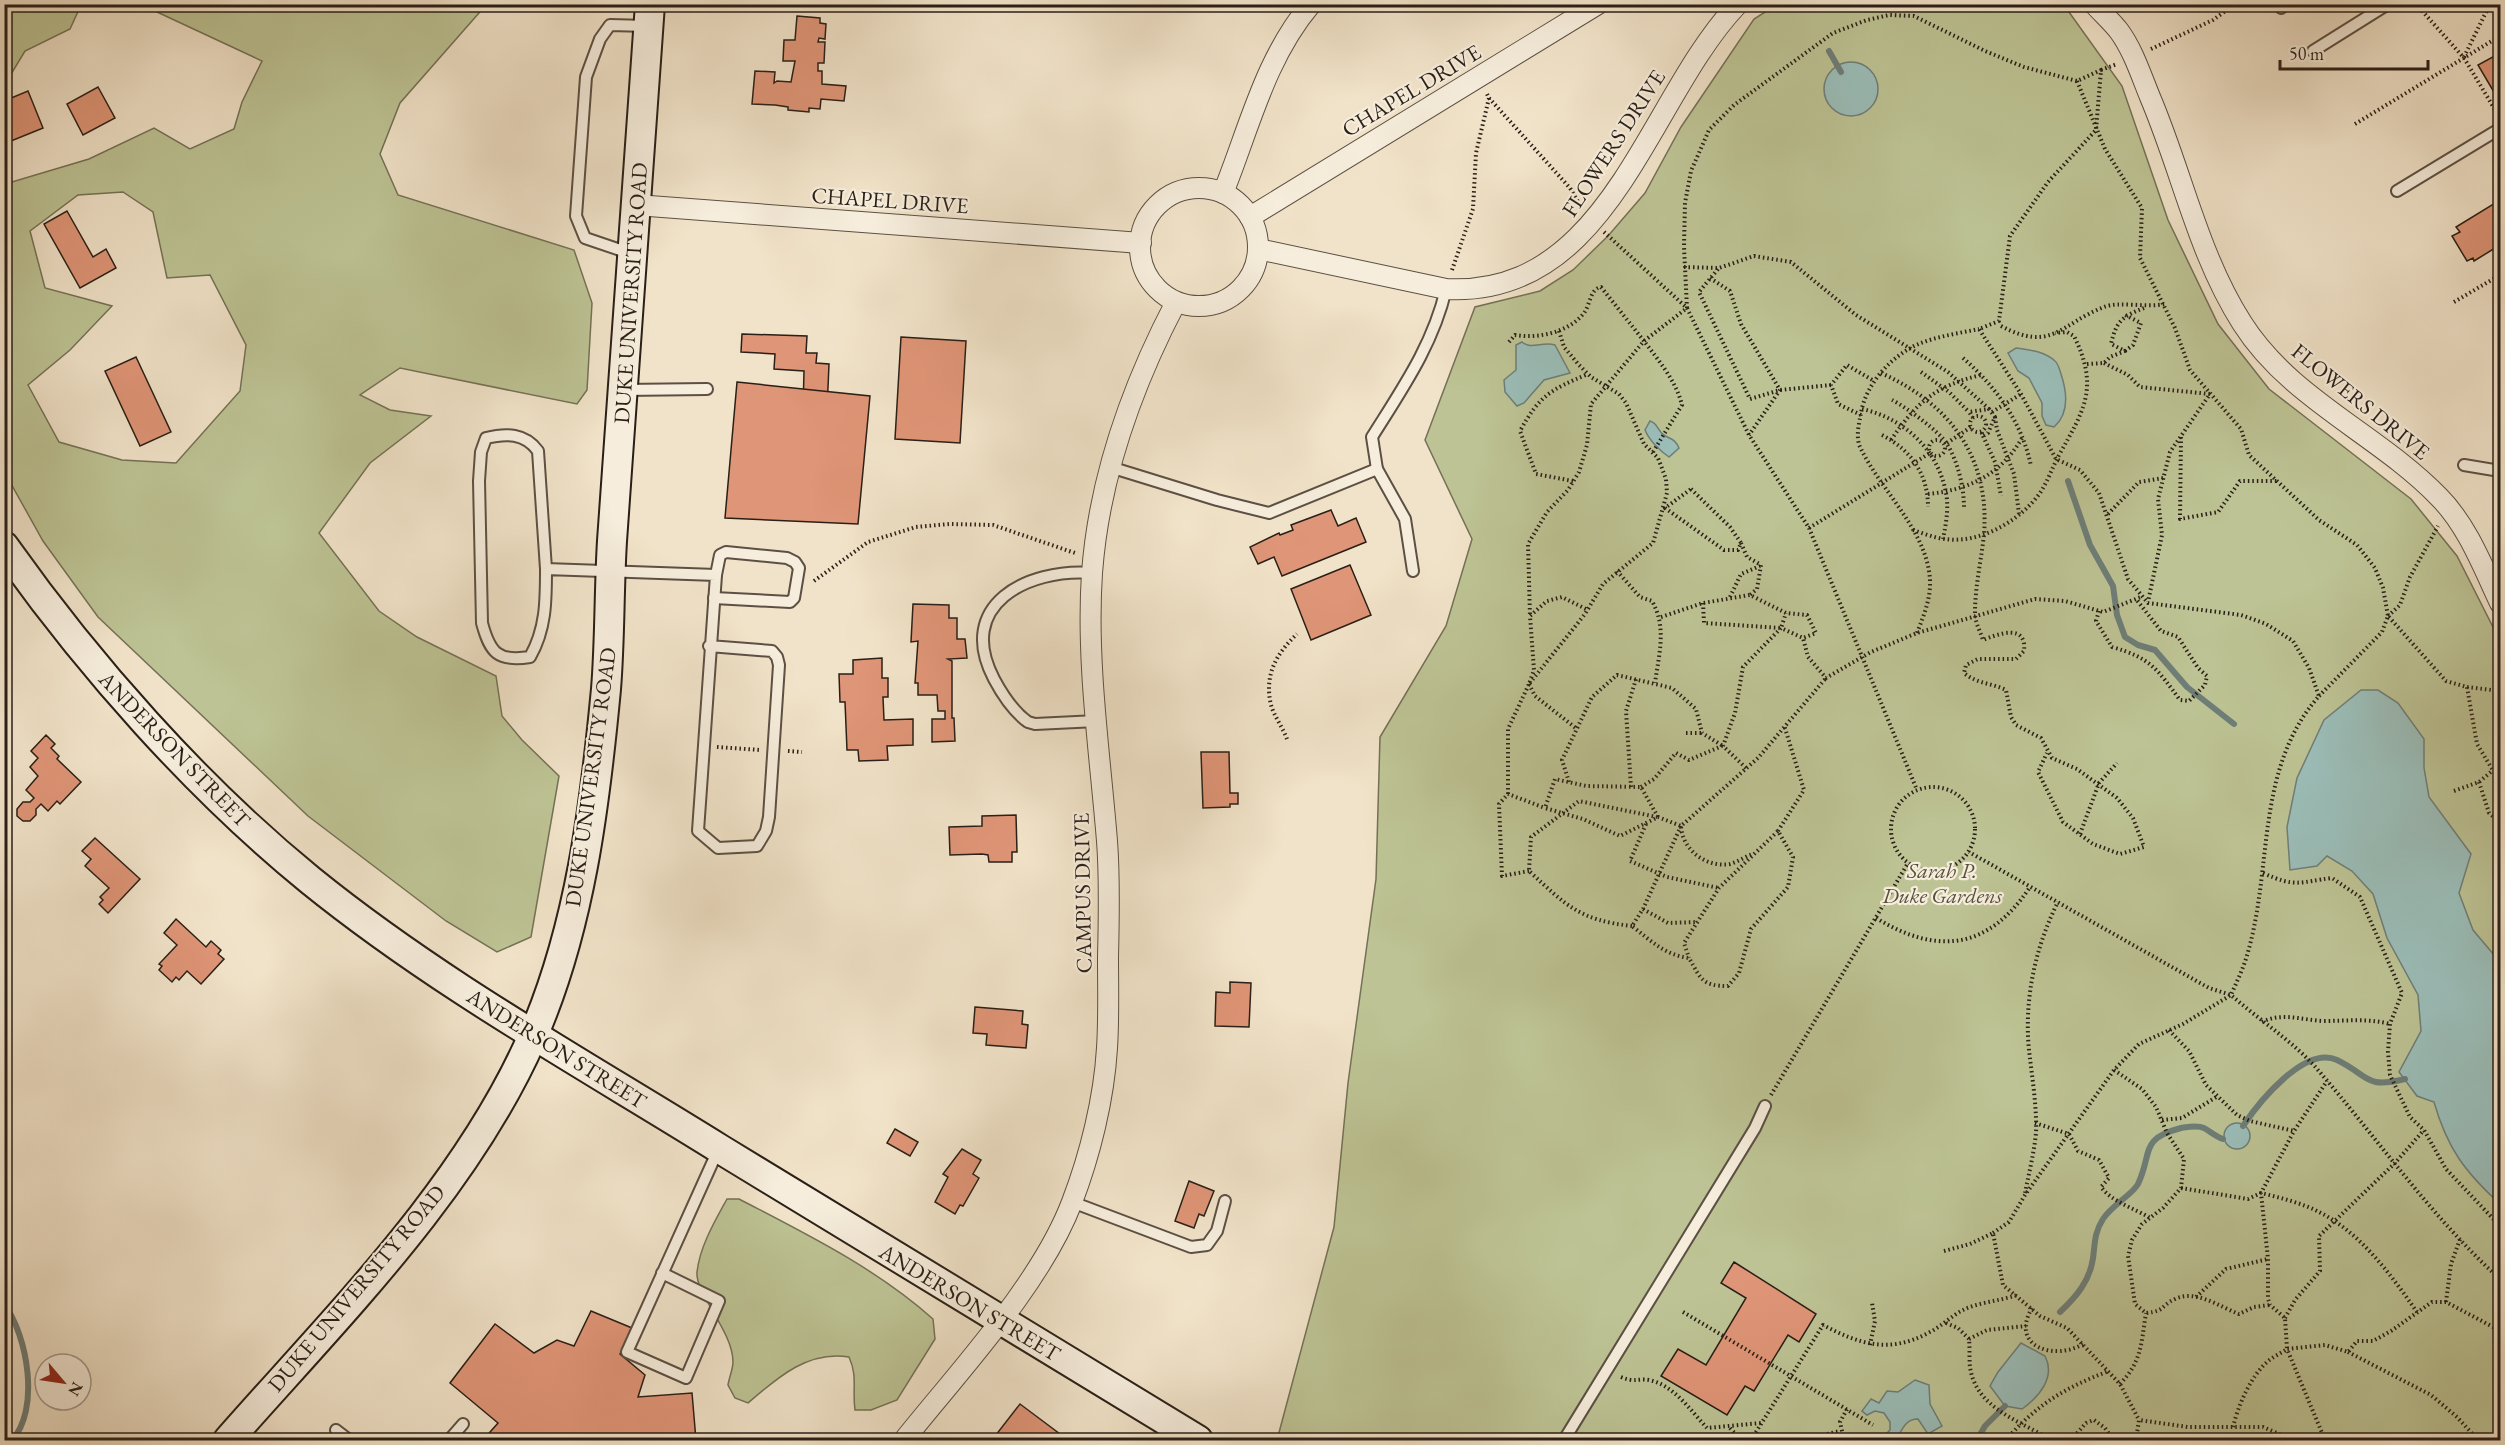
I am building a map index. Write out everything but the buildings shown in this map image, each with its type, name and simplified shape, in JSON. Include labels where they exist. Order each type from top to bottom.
[{"type":"main road","name":"DUKE UNIVERSITY ROAD","points":[[228,1440],[404,1238],[468,1151],[533,1036],[568,931],[580,880],[606,688],[611,573],[649,15]]},
{"type":"main road","name":"ANDERSON STREET","points":[[4,546],[75,642],[205,783],[266,843],[369,924],[533,1036],[1198,1440]]},
{"type":"street","points":[[1223,193],[1271,67],[1284,40],[1311,4]]},
{"type":"street","name":"CHAPEL DRIVE","points":[[1250,217],[1598,4]]},
{"type":"street","name":"FLOWERS DRIVE","points":[[1258,249],[1449,281],[1475,289],[1501,282],[1547,262],[1578,238],[1594,222],[1614,194],[1699,54],[1738,4]]},
{"type":"street","name":"FLOWERS DRIVE","points":[[2094,4],[2119,31],[2134,57],[2158,115],[2203,246],[2217,279],[2243,324],[2262,350],[2295,384],[2420,478],[2441,499],[2459,522],[2500,603]]},
{"type":"street","points":[[1205,189],[1223,193],[1238,203],[1250,217],[1256,232],[1258,249],[1255,268],[1245,284],[1231,297],[1214,305],[1194,306],[1176,302],[1161,292],[1149,278],[1142,261],[1141,243],[1145,225],[1155,209],[1169,197],[1186,190],[1205,189]]},
{"type":"street","name":"CHAPEL DRIVE","points":[[636,205],[1141,243]]},
{"type":"street","name":"CAMPUS DRIVE","points":[[904,1440],[1000,1320],[1051,1247],[1072,1202],[1100,1099],[1107,1048],[1108,846],[1097,721],[1092,573],[1098,522],[1110,467],[1130,402],[1176,302]]},
{"type":"lane","points":[[2313,51],[2388,4]]},
{"type":"lane","points":[[632,254],[585,238],[576,216],[586,77],[600,39],[610,25],[649,15]]},
{"type":"lane","points":[[2397,191],[2496,131]]},
{"type":"lane","points":[[1413,572],[1405,519],[1377,469],[1372,437],[1423,353],[1439,318],[1449,281]]},
{"type":"lane","points":[[623,390],[706,389]]},
{"type":"lane","points":[[502,434],[521,437],[531,441],[538,451],[546,569],[545,620],[538,642],[530,657],[511,660],[496,652],[487,643],[482,623],[479,481],[481,452],[486,438],[502,434]]},
{"type":"lane","points":[[2464,465],[2500,471]]},
{"type":"lane","points":[[1110,467],[1217,501],[1269,513],[1377,469]]},
{"type":"lane","points":[[709,646],[771,651],[777,657],[779,665],[769,817],[766,831],[757,846],[718,848],[698,831],[709,646],[716,575],[720,555],[726,552],[787,558],[795,562],[799,568],[794,598],[790,602],[714,598]]},
{"type":"lane","points":[[546,569],[716,575]]},
{"type":"lane","points":[[1092,573],[1078,572],[1049,577],[1014,587],[993,605],[983,631],[983,646],[986,665],[998,687],[1023,719],[1035,724],[1097,721]]},
{"type":"lane","points":[[1564,1440],[1755,1128],[1765,1106]]},
{"type":"lane","points":[[662,1273],[719,1301],[686,1378],[627,1352],[662,1273],[719,1148]]},
{"type":"lane","points":[[1072,1202],[1191,1247],[1207,1245],[1217,1230],[1225,1201]]},
{"type":"lane","points":[[449,1440],[463,1424]]},
{"type":"lane","points":[[336,1430],[349,1440]]},
{"type":"path","points":[[1687,308],[1684,267],[1685,203],[1691,171],[1709,130],[1734,105],[1833,33],[1867,20],[1889,15],[1914,16],[2024,68],[2077,81],[2213,20],[2235,4]]},
{"type":"path","points":[[2416,4],[2464,58],[2500,118]]},
{"type":"path","points":[[2464,58],[2490,4]]},
{"type":"path","points":[[2355,124],[2500,36]]},
{"type":"path","points":[[1917,633],[1931,594],[1929,569],[1913,530],[1860,447],[1858,430],[1862,409],[1874,381],[1911,348],[1936,338],[1979,329],[1998,321],[2010,236],[2048,182],[2096,130],[2101,70]]},
{"type":"path","points":[[2077,81],[2096,130],[2142,208],[2140,258],[2165,304],[2190,370],[2241,429],[2249,456],[2319,520],[2356,545],[2375,568],[2383,588],[2388,616],[2446,681],[2467,687],[2500,691]]},
{"type":"path","points":[[1486,91],[1489,98],[1570,188],[1586,213]]},
{"type":"path","points":[[1449,281],[1454,258],[1473,209],[1476,190],[1476,153],[1489,98]]},
{"type":"path","points":[[1604,232],[1687,308],[1749,435],[1809,528],[1917,790]]},
{"type":"path","points":[[1684,267],[1719,268],[1754,256],[1791,262],[1856,315],[1911,348],[1959,381],[1995,417],[1997,430],[2014,474],[2019,514]]},
{"type":"path","points":[[1719,268],[1699,292],[1750,399],[1780,390],[1832,385],[1847,364],[1874,381]]},
{"type":"path","points":[[2454,302],[2500,275]]},
{"type":"path","points":[[1710,278],[1730,291],[1741,324],[1759,359],[1780,390]]},
{"type":"path","points":[[1509,342],[1515,335],[1531,336],[1559,332],[1580,318],[1593,292],[1601,287],[1666,369],[1679,392],[1682,405],[1653,452]]},
{"type":"path","points":[[2125,351],[2111,344],[2114,332],[2125,315],[2165,304]]},
{"type":"path","points":[[2001,326],[2017,334],[2037,339],[2055,333],[2106,306],[2148,307]]},
{"type":"path","points":[[1529,871],[1502,876],[1499,804],[1508,794],[1508,729],[1534,670],[1528,544],[1547,512],[1574,482],[1587,445],[1591,404],[1644,341],[1687,308]]},
{"type":"path","points":[[2103,363],[2133,345],[2141,323],[2125,315]]},
{"type":"path","points":[[1979,329],[2021,394],[2056,459],[2080,470],[2099,493],[2108,514],[2128,579],[2141,597],[2148,603],[2219,611],[2241,615],[2266,624],[2293,641],[2309,668],[2319,696]]},
{"type":"path","points":[[1529,684],[1588,610],[1603,584],[1653,543],[1668,493],[1666,479],[1658,458],[1640,438],[1626,403],[1619,394],[1588,374],[1564,347],[1559,332]]},
{"type":"path","points":[[1913,530],[1943,539],[1984,534],[2019,514],[2039,494],[2089,391],[2087,364],[2074,336],[2067,332],[2055,333]]},
{"type":"path","points":[[1963,358],[2006,404],[2022,438],[2031,466]]},
{"type":"path","points":[[2087,364],[2103,363],[2128,375],[2140,387],[2210,394]]},
{"type":"path","points":[[1922,372],[1944,387],[1973,418],[1971,427],[1946,443],[1937,440],[1932,442],[1930,453],[1946,492],[1947,512],[1943,539]]},
{"type":"path","points":[[1881,373],[1925,397],[1942,411],[1961,434],[1974,462],[1979,482],[1984,534],[1974,615],[1983,640],[2011,631],[2023,639],[2024,651],[2021,656],[2010,661],[1978,659],[1970,662],[1963,669],[1964,673],[1975,681],[1997,685],[2006,690],[2011,717],[2016,725],[2041,738],[2047,745],[2047,753],[2038,767],[2040,778],[2063,822],[2093,844],[2120,854],[2144,847],[2133,818],[2117,798],[2099,783],[2077,769],[2061,764],[2047,753]]},
{"type":"path","points":[[1574,482],[1536,474],[1520,432],[1535,404],[1560,386],[1588,374]]},
{"type":"path","points":[[1891,440],[1911,411],[1925,397],[1959,381],[1981,375]]},
{"type":"path","points":[[1832,385],[1838,404],[1861,415]]},
{"type":"path","points":[[1749,435],[1780,390]]},
{"type":"path","points":[[1969,412],[1990,411],[2021,394]]},
{"type":"path","points":[[2148,603],[2162,535],[2157,499],[2170,452],[2210,394]]},
{"type":"path","points":[[1892,400],[1911,411],[1946,443],[1963,489],[1964,508]]},
{"type":"path","points":[[1862,409],[1886,416],[1901,424],[1930,453],[1936,456],[1941,455],[1946,443]]},
{"type":"path","points":[[1973,418],[1978,416],[1985,419],[1986,425],[1982,433],[1996,469],[2001,496]]},
{"type":"path","points":[[1971,427],[1982,433],[1988,433],[1995,417]]},
{"type":"path","points":[[1882,435],[1891,440],[1921,472],[1928,494],[1928,507]]},
{"type":"path","points":[[2181,437],[2180,519],[2218,512],[2240,482],[2278,481]]},
{"type":"path","points":[[1928,494],[1963,489],[1979,482],[1996,469],[2022,438]]},
{"type":"path","points":[[1809,528],[1930,453]]},
{"type":"path","points":[[2108,514],[2139,482],[2163,478]]},
{"type":"path","points":[[1665,508],[1691,489],[1730,527],[1747,557],[1761,566]]},
{"type":"path","points":[[1665,508],[1724,550],[1738,550],[1741,543]]},
{"type":"path","points":[[814,580],[868,542],[916,527],[949,524],[993,525],[1079,554]]},
{"type":"path","points":[[1944,1251],[1970,1244],[2009,1222],[2025,1195],[2114,1070],[2139,1044],[2231,995],[2248,953],[2263,873],[2271,794],[2292,735],[2319,696],[2382,632],[2388,616],[2400,605],[2410,577],[2439,526]]},
{"type":"path","points":[[1750,595],[1757,589],[1761,566]]},
{"type":"path","points":[[1730,597],[1741,574],[1761,566]]},
{"type":"path","points":[[1617,571],[1640,597],[1652,601],[1661,617],[1662,637],[1655,683]]},
{"type":"path","points":[[1661,617],[1703,603],[1750,595],[1786,613],[1807,615],[1816,633],[1803,638],[1781,628],[1704,623],[1703,603]]},
{"type":"path","points":[[1530,616],[1547,602],[1562,597],[1588,610]]},
{"type":"path","points":[[1632,926],[1643,909],[1681,826],[1746,768],[1826,678],[1863,656],[1917,633],[2035,599],[2065,601],[2101,611],[2141,597]]},
{"type":"path","points":[[2101,611],[2096,621],[2112,647],[2137,654],[2153,665],[2184,702],[2194,698],[2205,685],[2206,675],[2198,668],[2178,637],[2161,631],[2136,599]]},
{"type":"path","points":[[1545,808],[1555,779],[1586,786],[1641,787],[1654,779],[1676,753],[1689,760],[1723,746],[1735,713],[1743,667],[1781,628],[1786,613]]},
{"type":"path","points":[[1287,739],[1271,706],[1269,681],[1278,652],[1297,634]]},
{"type":"path","points":[[1803,638],[1808,657],[1826,678]]},
{"type":"path","points":[[1569,782],[1562,760],[1592,697],[1617,675],[1672,688],[1696,709],[1702,733]]},
{"type":"path","points":[[1630,787],[1626,711],[1636,679]]},
{"type":"path","points":[[1529,684],[1535,696],[1577,729]]},
{"type":"path","points":[[2467,687],[2477,744],[2500,782]]},
{"type":"path","points":[[1778,831],[1793,857],[1788,887],[1751,929],[1739,973],[1728,986],[1711,986],[1700,979],[1684,943],[1719,888],[1778,831],[1804,790],[1784,725]]},
{"type":"path","points":[[1686,733],[1702,733],[1723,746],[1746,768]]},
{"type":"path","points":[[704,746],[761,750]]},
{"type":"path","points":[[783,751],[802,752]]},
{"type":"path","points":[[2080,834],[2099,783],[2117,764]]},
{"type":"path","points":[[2454,790],[2479,782],[2492,771]]},
{"type":"path","points":[[2479,782],[2489,813],[2500,822]]},
{"type":"path","points":[[1641,787],[1658,817]]},
{"type":"path","points":[[1932,787],[1946,789],[1959,796],[1967,805],[1975,822],[1974,838],[1969,852],[1957,864],[1944,870],[1928,872],[1908,863],[1894,847],[1891,832],[1893,818],[1899,805],[1917,790],[1932,787]]},
{"type":"path","points":[[1508,794],[1564,813],[1620,836],[1658,817]]},
{"type":"path","points":[[1529,871],[1531,837],[1579,801],[1658,817],[1681,826],[1689,849],[1712,864],[1731,864],[1756,852]]},
{"type":"path","points":[[1647,823],[1630,861],[1667,877],[1719,888]]},
{"type":"path","points":[[1969,852],[2208,988],[2231,995],[2316,1068],[2460,1239],[2500,1278]]},
{"type":"path","points":[[1765,1106],[1908,863]]},
{"type":"path","points":[[1529,871],[1562,902],[1586,918],[1601,923],[1632,926],[1663,951],[1673,956],[1689,958]]},
{"type":"path","points":[[2263,873],[2281,881],[2303,885],[2332,878],[2360,897],[2402,993],[2390,1024],[2388,1052],[2390,1075],[2410,1117],[2424,1130],[2446,1169],[2500,1226]]},
{"type":"path","points":[[1876,918],[1900,933],[1920,940],[1965,941],[1986,933],[2002,921],[2017,906],[2030,887]]},
{"type":"path","points":[[2025,1195],[2035,1123],[2029,1047],[2029,1002],[2045,932],[2058,902]]},
{"type":"path","points":[[1643,909],[1668,923],[1699,922]]},
{"type":"path","points":[[2262,1022],[2272,1017],[2283,1017],[2319,1020],[2372,1019],[2390,1024]]},
{"type":"path","points":[[2169,1030],[2189,1051],[2206,1085],[2237,1114],[2250,1121],[2294,1131]]},
{"type":"path","points":[[2114,1070],[2142,1089],[2184,1159],[2181,1188],[2163,1208],[2142,1224],[2132,1240],[2128,1256],[2135,1304],[2146,1313],[2161,1311],[2172,1301],[2181,1297],[2196,1297],[2239,1314],[2254,1307],[2270,1305]]},
{"type":"path","points":[[2285,1318],[2270,1305],[2261,1193],[2294,1131],[2327,1081]]},
{"type":"path","points":[[2162,1120],[2182,1118],[2218,1096]]},
{"type":"path","points":[[2035,1123],[2069,1134],[2078,1151],[2099,1160],[2109,1178],[2100,1187],[2108,1197],[2150,1218]]},
{"type":"path","points":[[2325,1440],[2302,1392],[2287,1349],[2285,1318],[2295,1300],[2320,1271],[2319,1236],[2395,1163],[2424,1130]]},
{"type":"path","points":[[2181,1188],[2248,1199],[2261,1193],[2299,1204],[2334,1222],[2376,1259],[2417,1312]]},
{"type":"path","points":[[1993,1233],[2003,1284],[2040,1316],[2067,1328],[2109,1371],[2120,1384],[2139,1420],[2136,1440]]},
{"type":"path","points":[[2446,1302],[2451,1264],[2460,1239]]},
{"type":"path","points":[[2196,1297],[2226,1269],[2268,1259]]},
{"type":"path","points":[[1751,1440],[1823,1325],[1853,1341],[1870,1345],[1912,1340],[1964,1310],[2017,1295]]},
{"type":"path","points":[[2348,1352],[2357,1341],[2373,1341],[2432,1302],[2446,1302],[2495,1328],[2500,1325]]},
{"type":"path","points":[[1870,1345],[1875,1321],[1872,1303]]},
{"type":"path","points":[[2032,1308],[2026,1326],[2026,1336],[2039,1348],[2071,1351],[2083,1344]]},
{"type":"path","points":[[1683,1312],[1874,1425]]},
{"type":"path","points":[[2120,1384],[2134,1369],[2141,1348],[2146,1313]]},
{"type":"path","points":[[1945,1323],[1958,1328],[1969,1339],[1970,1368],[1976,1385],[1995,1408],[2051,1440]]},
{"type":"path","points":[[1969,1339],[1987,1330],[2026,1326]]},
{"type":"path","points":[[2234,1427],[2237,1410],[2266,1362],[2287,1349],[2325,1345],[2348,1352],[2430,1395],[2457,1417],[2478,1440]]},
{"type":"path","points":[[2006,1440],[2051,1398],[2072,1385],[2109,1371]]},
{"type":"path","points":[[1621,1377],[1635,1382],[1647,1380],[1668,1387],[1707,1428],[1730,1428],[1762,1423]]},
{"type":"path","points":[[1844,1440],[1840,1431],[1840,1422],[1847,1409]]},
{"type":"path","points":[[2071,1440],[2086,1423],[2094,1420],[2105,1428],[2113,1440]]},
{"type":"path","points":[[2139,1420],[2188,1427],[2263,1427],[2293,1440]]},
{"type":"path","points":[[1730,1428],[1741,1440]]},
{"type":"path","points":[[1801,1440],[1840,1431]]},
{"type":"green space","points":[[4,5],[81,5],[70,29],[25,51],[5,84]]},
{"type":"green space","points":[[142,5],[486,5],[400,103],[380,154],[398,195],[574,250],[592,303],[587,390],[577,404],[400,368],[360,395],[390,410],[431,416],[370,463],[319,533],[379,611],[417,637],[496,676],[502,716],[522,740],[559,776],[531,937],[497,952],[446,921],[308,816],[98,617],[43,541],[5,473],[5,184],[89,159],[154,128],[190,149],[234,129],[242,102],[262,61]],"holes":[[[123,192],[153,212],[167,278],[210,275],[246,345],[240,391],[176,463],[122,460],[59,442],[28,385],[70,350],[112,306],[45,288],[30,231],[78,195]]]},
{"type":"green space","name":"Sarah P. Duke Gardens","points":[[1776,5],[2064,5],[2122,86],[2168,220],[2218,324],[2269,389],[2411,499],[2457,556],[2500,641],[2500,1440],[1277,1440],[1334,1227],[1348,1083],[1376,879],[1380,737],[1446,626],[1472,539],[1425,440],[1475,307],[1540,291],[1573,270],[1608,236],[1645,193],[1681,127],[1754,19]]},
{"type":"green space","points":[[727,1199],[739,1199],[840,1253],[888,1284],[933,1319],[935,1339],[897,1400],[871,1410],[855,1410],[852,1364],[849,1357],[834,1356],[820,1358],[794,1368],[748,1403],[735,1398],[728,1385],[733,1365],[731,1350],[702,1291],[697,1272],[705,1243]]},
{"type":"water","points":[[1846,62],[1856,62],[1866,66],[1874,74],[1878,89],[1874,104],[1866,112],[1856,116],[1846,116],[1836,112],[1828,104],[1824,94],[1824,84],[1828,74],[1836,66]]},
{"type":"water","points":[[1522,342],[1529,345],[1555,345],[1570,373],[1544,380],[1524,403],[1517,406],[1505,392],[1504,380],[1516,370],[1516,345]]},
{"type":"water","points":[[2016,348],[2042,353],[2058,365],[2065,388],[2066,402],[2063,415],[2054,427],[2046,425],[2042,416],[2042,403],[2029,378],[2018,371],[2008,353]]},
{"type":"water","points":[[1650,421],[1678,445],[1679,448],[1669,457],[1655,445],[1647,434],[1645,430]]},
{"type":"water","points":[[2361,690],[2378,690],[2398,703],[2424,739],[2424,768],[2429,797],[2471,854],[2459,893],[2473,930],[2500,962],[2500,1204],[2467,1170],[2451,1146],[2434,1102],[2417,1096],[2399,1072],[2421,1031],[2418,995],[2387,938],[2373,894],[2352,871],[2327,856],[2317,866],[2290,870],[2287,827],[2297,778],[2324,720]]},
{"type":"water","points":[[2237,1123],[2246,1127],[2250,1136],[2246,1145],[2237,1149],[2228,1145],[2224,1136],[2228,1127]]},
{"type":"water","points":[[2021,1343],[2045,1356],[2048,1364],[2044,1386],[2022,1409],[2005,1406],[1990,1386]]},
{"type":"water","points":[[1915,1380],[1929,1385],[1930,1404],[1942,1426],[1928,1434],[1918,1419],[1914,1419],[1904,1426],[1896,1440],[1880,1440],[1890,1430],[1890,1422],[1884,1413],[1875,1411],[1867,1415],[1862,1411],[1871,1399],[1879,1403],[1887,1391],[1898,1392]]},
{"type":"waterway","points":[[1829,51],[1841,72]]},
{"type":"waterway","points":[[2068,481],[2090,545],[2113,586],[2117,615],[2125,637],[2138,645],[2155,650],[2187,687],[2234,724]]},
{"type":"waterway","points":[[2243,1126],[2260,1103],[2284,1078],[2311,1061],[2324,1058],[2337,1060],[2374,1082],[2405,1079]]},
{"type":"waterway","points":[[2060,1312],[2077,1294],[2089,1274],[2095,1238],[2100,1224],[2107,1214],[2138,1184],[2153,1142],[2168,1132],[2192,1126],[2204,1128],[2223,1139]]},
{"type":"waterway","points":[[4,1304],[19,1335],[28,1373],[26,1411],[21,1427],[12,1440]]},
{"type":"waterway","points":[[1977,1440],[1985,1426],[2005,1406]]}]
